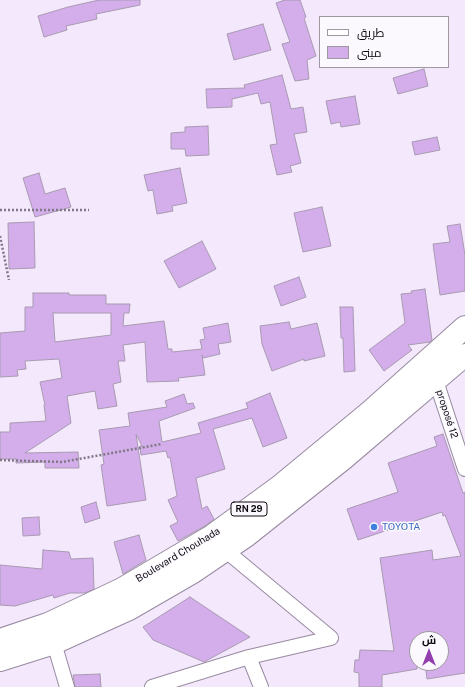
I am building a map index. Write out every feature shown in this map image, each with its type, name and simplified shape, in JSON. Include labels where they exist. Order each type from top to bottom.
[{"type":"highway","name":"Boulevard Chouhada","points":[[0,640],[48,624],[115,592],[212,536],[280,488],[371,411],[465,328]]},
{"type":"highway","name":"RN 29","points":[[8,658],[54,643],[129,609],[193,572],[246,536],[343,460],[465,355]]},
{"type":"street","name":"proposé 12","points":[[436,381],[465,469]]},
{"type":"street","points":[[152,687],[249,657],[331,638],[225,550]]},
{"type":"street","points":[[54,643],[67,687]]},
{"type":"street","points":[[249,657],[261,687]]},
{"type":"street","points":[[0,671],[8,658]]},
{"type":"path","points":[[0,210],[89,210]]},
{"type":"path","points":[[0,236],[9,280]]},
{"type":"path","points":[[0,460],[62,462],[162,444]]},
{"type":"building","points":[[99,0],[140,0],[140,5],[96,14],[97,19],[66,26],[67,30],[44,37],[38,16]]},
{"type":"building","points":[[285,0],[300,0],[306,17],[304,18],[316,56],[307,60],[309,79],[295,81],[282,44],[290,42],[276,3]]},
{"type":"building","points":[[263,24],[271,50],[234,60],[227,34]]},
{"type":"building","points":[[424,69],[428,86],[398,94],[393,78]]},
{"type":"building","points":[[282,75],[291,109],[303,107],[307,132],[294,134],[301,163],[290,166],[292,172],[277,175],[270,145],[277,144],[270,102],[261,104],[258,93],[232,99],[232,107],[207,108],[206,89],[245,88],[244,85]]},
{"type":"building","points":[[355,96],[360,124],[341,127],[340,122],[331,124],[326,101]]},
{"type":"building","points":[[208,126],[209,155],[186,156],[185,149],[171,149],[171,133],[185,132],[185,127]]},
{"type":"building","points":[[437,137],[440,150],[415,155],[412,142]]},
{"type":"building","points":[[180,168],[187,203],[172,206],[173,211],[157,214],[153,190],[148,191],[144,175]]},
{"type":"building","points":[[39,173],[45,194],[65,188],[71,207],[35,217],[23,178]]},
{"type":"building","points":[[322,207],[331,246],[303,252],[294,213]]},
{"type":"building","points":[[34,222],[35,268],[9,269],[8,223]]},
{"type":"building","points":[[460,224],[465,255],[465,291],[440,295],[433,244],[450,242],[447,226]]},
{"type":"building","points":[[202,241],[216,269],[179,288],[164,261]]},
{"type":"building","points":[[299,277],[306,297],[281,306],[274,286]]},
{"type":"building","points":[[425,289],[432,340],[430,342],[408,345],[412,350],[384,371],[369,350],[405,323],[401,294],[412,293],[411,291]]},
{"type":"building","points":[[33,293],[106,295],[106,304],[130,304],[129,313],[124,313],[123,326],[164,321],[168,349],[172,349],[172,352],[202,349],[200,340],[205,339],[203,328],[228,323],[231,342],[218,344],[220,354],[203,358],[202,355],[205,375],[178,378],[179,381],[147,382],[145,342],[123,345],[125,361],[118,361],[121,382],[113,384],[117,406],[98,409],[95,391],[67,396],[71,423],[25,453],[78,452],[79,468],[45,468],[45,462],[16,463],[16,459],[0,459],[0,432],[10,432],[10,423],[46,421],[45,405],[40,382],[62,378],[59,359],[25,361],[26,369],[17,370],[18,376],[0,377],[0,333],[25,331],[25,307],[33,307]],"holes":[[[53,313],[111,313],[111,335],[55,342]]]},
{"type":"building","points":[[340,307],[353,307],[355,371],[344,372]]},
{"type":"building","points":[[289,322],[291,329],[317,323],[325,356],[304,361],[304,359],[272,371],[262,344],[260,326]]},
{"type":"building","points":[[270,393],[287,438],[263,447],[252,418],[213,429],[225,469],[196,478],[202,509],[207,506],[214,519],[205,526],[178,541],[170,526],[178,522],[168,500],[177,496],[170,457],[168,458],[166,451],[141,455],[140,446],[142,446],[136,434],[146,500],[107,506],[101,465],[104,464],[99,430],[130,426],[128,413],[167,407],[165,401],[184,394],[187,404],[193,403],[195,408],[159,421],[162,442],[201,433],[198,423],[248,408],[246,403]]},
{"type":"building","points":[[443,434],[463,493],[465,492],[465,673],[427,679],[426,671],[449,671],[449,631],[409,631],[409,670],[382,675],[382,687],[359,687],[359,673],[354,672],[355,660],[359,660],[360,650],[394,651],[380,558],[432,550],[433,560],[461,556],[445,515],[443,516],[442,512],[358,540],[347,509],[398,492],[388,463],[437,446],[434,437]]},
{"type":"building","points":[[96,502],[100,518],[85,523],[81,507]]},
{"type":"building","points":[[39,517],[40,535],[23,536],[22,518]]},
{"type":"building","points":[[139,535],[146,560],[123,574],[114,542]]},
{"type":"building","points":[[43,550],[69,552],[71,559],[93,558],[94,589],[85,593],[70,593],[54,598],[53,595],[15,606],[0,605],[0,565],[42,569]]},
{"type":"building","points":[[190,597],[250,637],[204,662],[153,640],[143,627]]},
{"type":"building","points":[[100,674],[101,687],[75,687],[73,675]]},
{"type":"place","name":"TOYOTA","points":[[374,527]]}]
